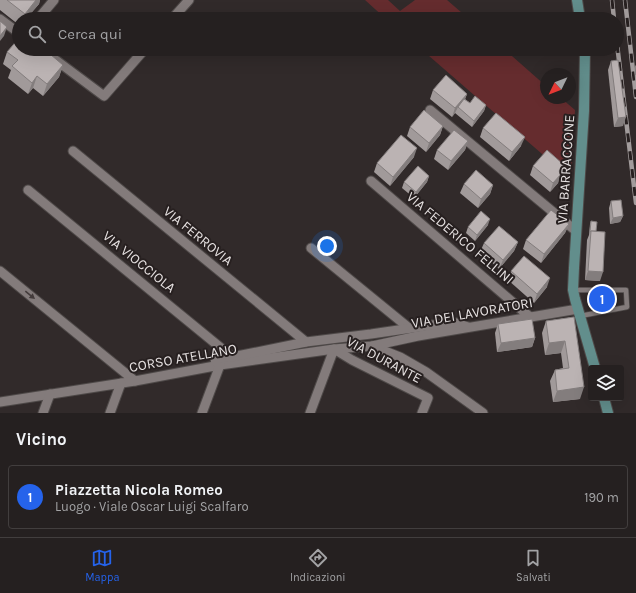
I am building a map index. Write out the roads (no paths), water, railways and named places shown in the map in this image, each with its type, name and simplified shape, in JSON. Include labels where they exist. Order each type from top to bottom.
[{"type":"street","points":[[44,12],[54,0]]},
{"type":"street","points":[[178,12],[188,0]]},
{"type":"street","points":[[577,0],[579,12]]},
{"type":"street","points":[[0,19],[12,28]]},
{"type":"street","points":[[50,56],[104,96],[139,56]]},
{"type":"street","name":"VIA BARRACCONE","points":[[585,56],[584,111],[573,290],[594,365]]},
{"type":"street","points":[[430,110],[576,231]]},
{"type":"street","name":"VIA FERROVIA","points":[[73,151],[306,342]]},
{"type":"street","name":"VIA FEDERICO FELLINI","points":[[371,181],[530,317]]},
{"type":"street","name":"VIA VIOCCIOLA","points":[[28,190],[232,357]]},
{"type":"street","points":[[311,248],[409,328]]},
{"type":"street","points":[[0,271],[136,380]]},
{"type":"street","name":"VIA DEI LAVORATORI","points":[[372,346],[418,336],[530,317],[579,312]]},
{"type":"street","points":[[202,413],[220,365],[216,363],[215,358],[232,357],[306,342],[453,322],[470,327]]},
{"type":"street","points":[[372,346],[400,357],[426,372],[483,413]]},
{"type":"street","name":"CORSO ATELLANO","points":[[0,402],[121,383],[220,365],[334,349],[372,346]]},
{"type":"street","points":[[310,413],[334,349]]},
{"type":"street","name":"VIA DURANTE","points":[[334,349],[352,360],[428,398],[422,413]]},
{"type":"street","points":[[110,413],[121,383]]},
{"type":"street","points":[[43,413],[50,394]]},
{"type":"street","points":[[605,401],[608,413]]},
{"type":"lane","points":[[573,290],[626,290],[627,307],[579,312]]},
{"type":"railway","points":[[612,0],[613,12]]},
{"type":"railway","points":[[625,0],[636,97]]},
{"type":"railway","points":[[618,56],[636,203]]},
{"type":"place","name":"Piazzetta Nicola Romeo","points":[[602,299]]}]
